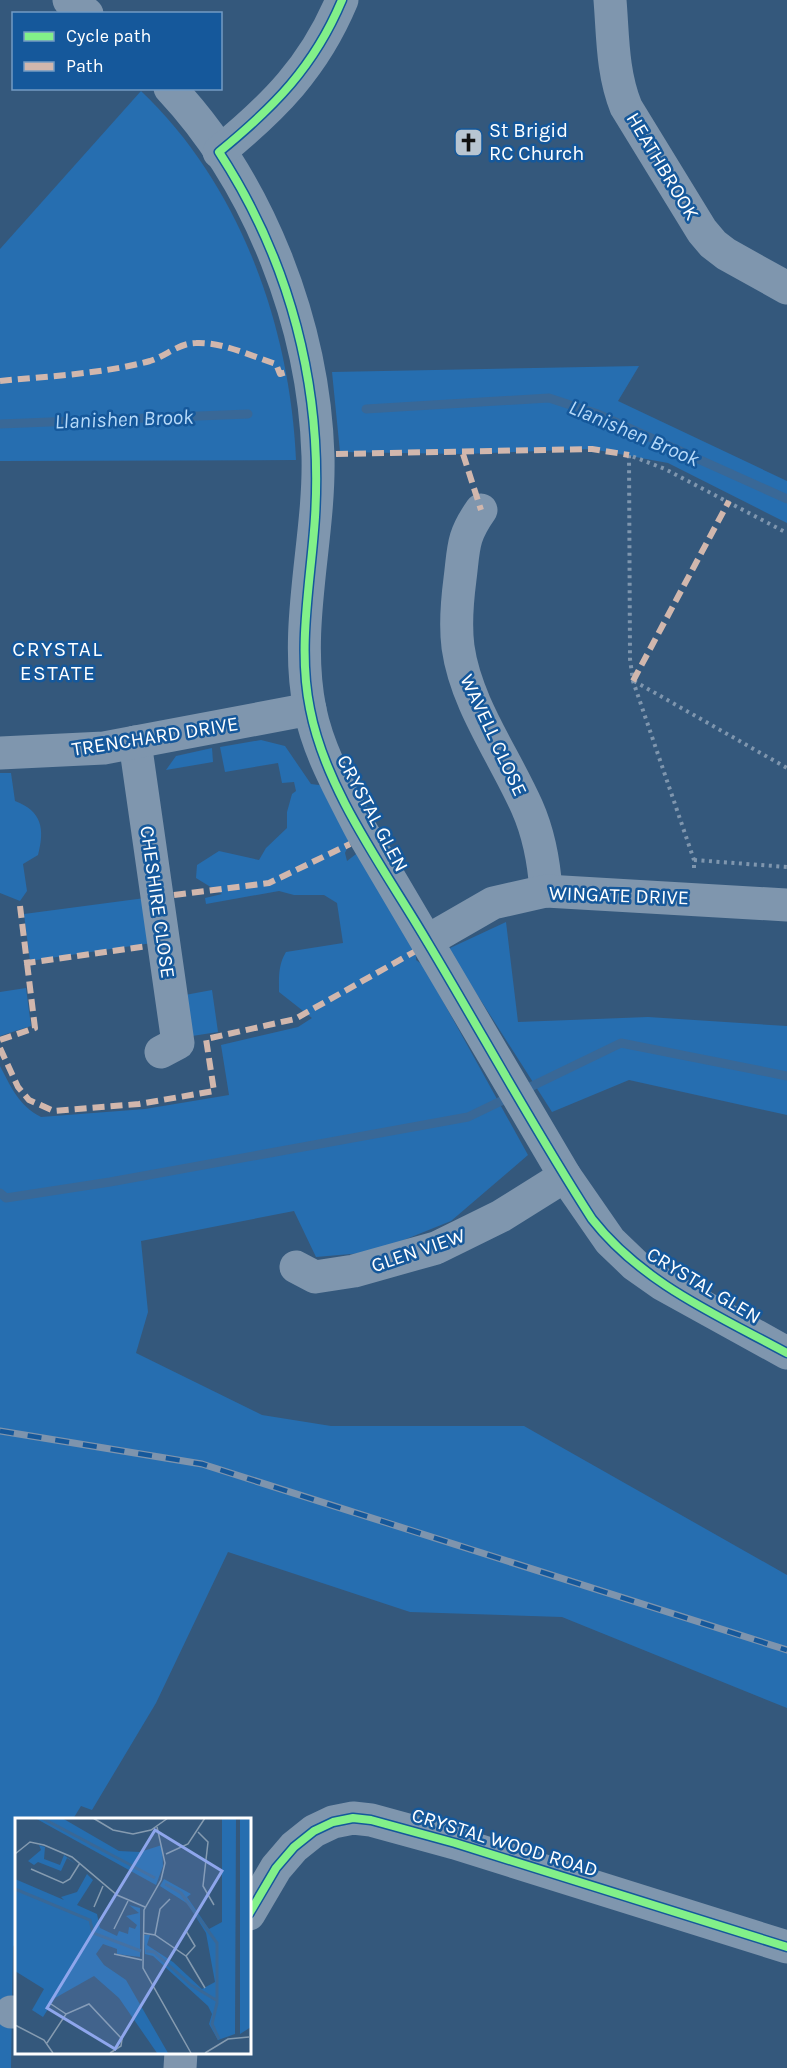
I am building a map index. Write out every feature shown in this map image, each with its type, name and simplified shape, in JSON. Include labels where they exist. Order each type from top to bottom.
[{"type":"street","points":[[69,0],[84,12]]},
{"type":"street","points":[[219,152],[251,126],[300,76],[318,48],[342,0]]},
{"type":"street","name":"HEATHBROOK","points":[[610,0],[615,74],[620,92],[626,106],[702,231],[726,254],[787,288]]},
{"type":"street","name":"CRYSTAL GLEN","points":[[172,90],[187,107],[219,152],[248,199],[282,277],[295,319],[313,396],[318,481],[305,643],[310,708],[319,744],[330,771],[361,830],[565,1176],[604,1234],[635,1265],[662,1284],[787,1353]]},
{"type":"street","name":"WAVELL CLOSE","points":[[481,510],[466,531],[457,602],[458,649],[475,703],[527,807],[537,833],[543,858],[546,891]]},
{"type":"street","name":"TRENCHARD DRIVE","points":[[0,753],[67,751],[135,742],[310,708]]},
{"type":"street","name":"CHESHIRE CLOSE","points":[[135,742],[178,1043],[161,1052]]},
{"type":"street","name":"WINGATE DRIVE","points":[[427,941],[493,903],[546,891],[690,897],[787,905]]},
{"type":"street","name":"GLEN VIEW","points":[[296,1267],[315,1277],[354,1271],[436,1248],[501,1216],[565,1176]]},
{"type":"street","name":"CRYSTAL WOOD ROAD","points":[[250,1912],[276,1868],[294,1847],[314,1831],[333,1822],[353,1818],[371,1820],[454,1843],[787,1947]]},
{"type":"street","points":[[180,2068],[181,2053]]},
{"type":"path","points":[[690,897],[694,860],[633,681],[630,659],[629,455],[665,469],[787,532]]},
{"type":"path","points":[[633,681],[787,768]]},
{"type":"path","points":[[694,860],[787,867]]},
{"type":"shaded area","points":[[141,91],[176,128],[206,169],[232,214],[253,260],[270,309],[283,359],[292,410],[296,460],[0,461],[0,249]]},
{"type":"shaded area","points":[[639,366],[618,401],[787,481],[787,523],[668,463],[592,449],[463,454],[340,452],[332,372]]},
{"type":"shaded area","points":[[261,740],[285,746],[311,784],[326,786],[354,833],[345,853],[347,861],[360,851],[416,941],[416,960],[423,965],[528,1155],[451,1221],[374,1252],[316,1257],[294,1211],[141,1241],[148,1312],[136,1353],[262,1415],[331,1426],[524,1426],[787,1575],[787,1708],[562,1617],[410,1612],[228,1552],[156,1703],[92,1810],[81,1806],[74,1818],[15,1818],[15,1943],[13,1947],[11,2068],[0,2068],[0,1066],[21,1102],[41,1117],[145,1109],[229,1095],[221,1045],[298,1027],[312,1018],[279,992],[280,967],[286,952],[343,943],[337,903],[324,895],[294,895],[279,891],[206,904],[205,898],[222,894],[196,878],[197,865],[219,851],[259,860],[266,848],[287,828],[287,812],[292,794],[296,791],[294,782],[282,783],[278,763],[225,772],[220,747]]},
{"type":"shaded area","points":[[212,748],[213,762],[166,770],[176,756]]},
{"type":"shaded area","points":[[0,773],[11,773],[15,801],[31,810],[41,829],[38,855],[23,864],[27,891],[20,901],[0,893]]},
{"type":"shaded area","points":[[145,898],[152,943],[30,961],[24,914]]},
{"type":"shaded area","points":[[506,922],[518,1022],[648,1017],[787,1026],[787,1115],[629,1080],[552,1112],[448,949]]},
{"type":"shaded area","points":[[26,988],[31,1026],[0,1036],[0,992]]},
{"type":"shaded area","points":[[212,990],[218,1032],[192,1036],[185,995]]},
{"type":"waterway","name":"Llanishen Brook","points":[[366,409],[549,398],[598,414],[787,499]]},
{"type":"waterway","name":"Llanishen Brook","points":[[0,424],[248,414]]},
{"type":"waterway","points":[[0,1193],[6,1198],[110,1182],[468,1117],[621,1043],[787,1076]]},
{"type":"railway","points":[[0,1431],[202,1464],[787,1650]]},
{"type":"marked path","points":[[0,381],[113,369],[150,361],[178,347],[196,343],[237,350],[276,364],[280,374],[287,372]]},
{"type":"marked path","points":[[336,454],[592,449],[629,455]]},
{"type":"marked path","points":[[463,454],[481,510]]},
{"type":"marked path","points":[[633,681],[729,501]]},
{"type":"marked path","points":[[174,895],[269,883],[350,844]]},
{"type":"marked path","points":[[20,906],[27,963],[148,946]]},
{"type":"marked path","points":[[0,1048],[18,1087],[29,1100],[54,1111],[139,1104],[214,1091],[206,1039],[295,1019],[414,952]]},
{"type":"marked path","points":[[0,1040],[35,1028],[27,963]]},
{"type":"cycle path","points":[[342,0],[319,46],[291,84],[275,102],[219,152],[244,194],[283,281],[297,327],[307,373],[316,468],[305,661],[306,685],[318,740],[343,801],[359,830],[592,1219],[612,1242],[657,1280],[708,1311],[787,1353]]},
{"type":"cycle path","points":[[250,1912],[276,1868],[294,1847],[314,1831],[333,1822],[353,1818],[371,1820],[455,1843],[787,1947]]},
{"type":"place","name":"St Brigid RC Church","points":[[468,142]]},
{"type":"district","name":"CRYSTAL ESTATE","points":[[58,661]]}]
